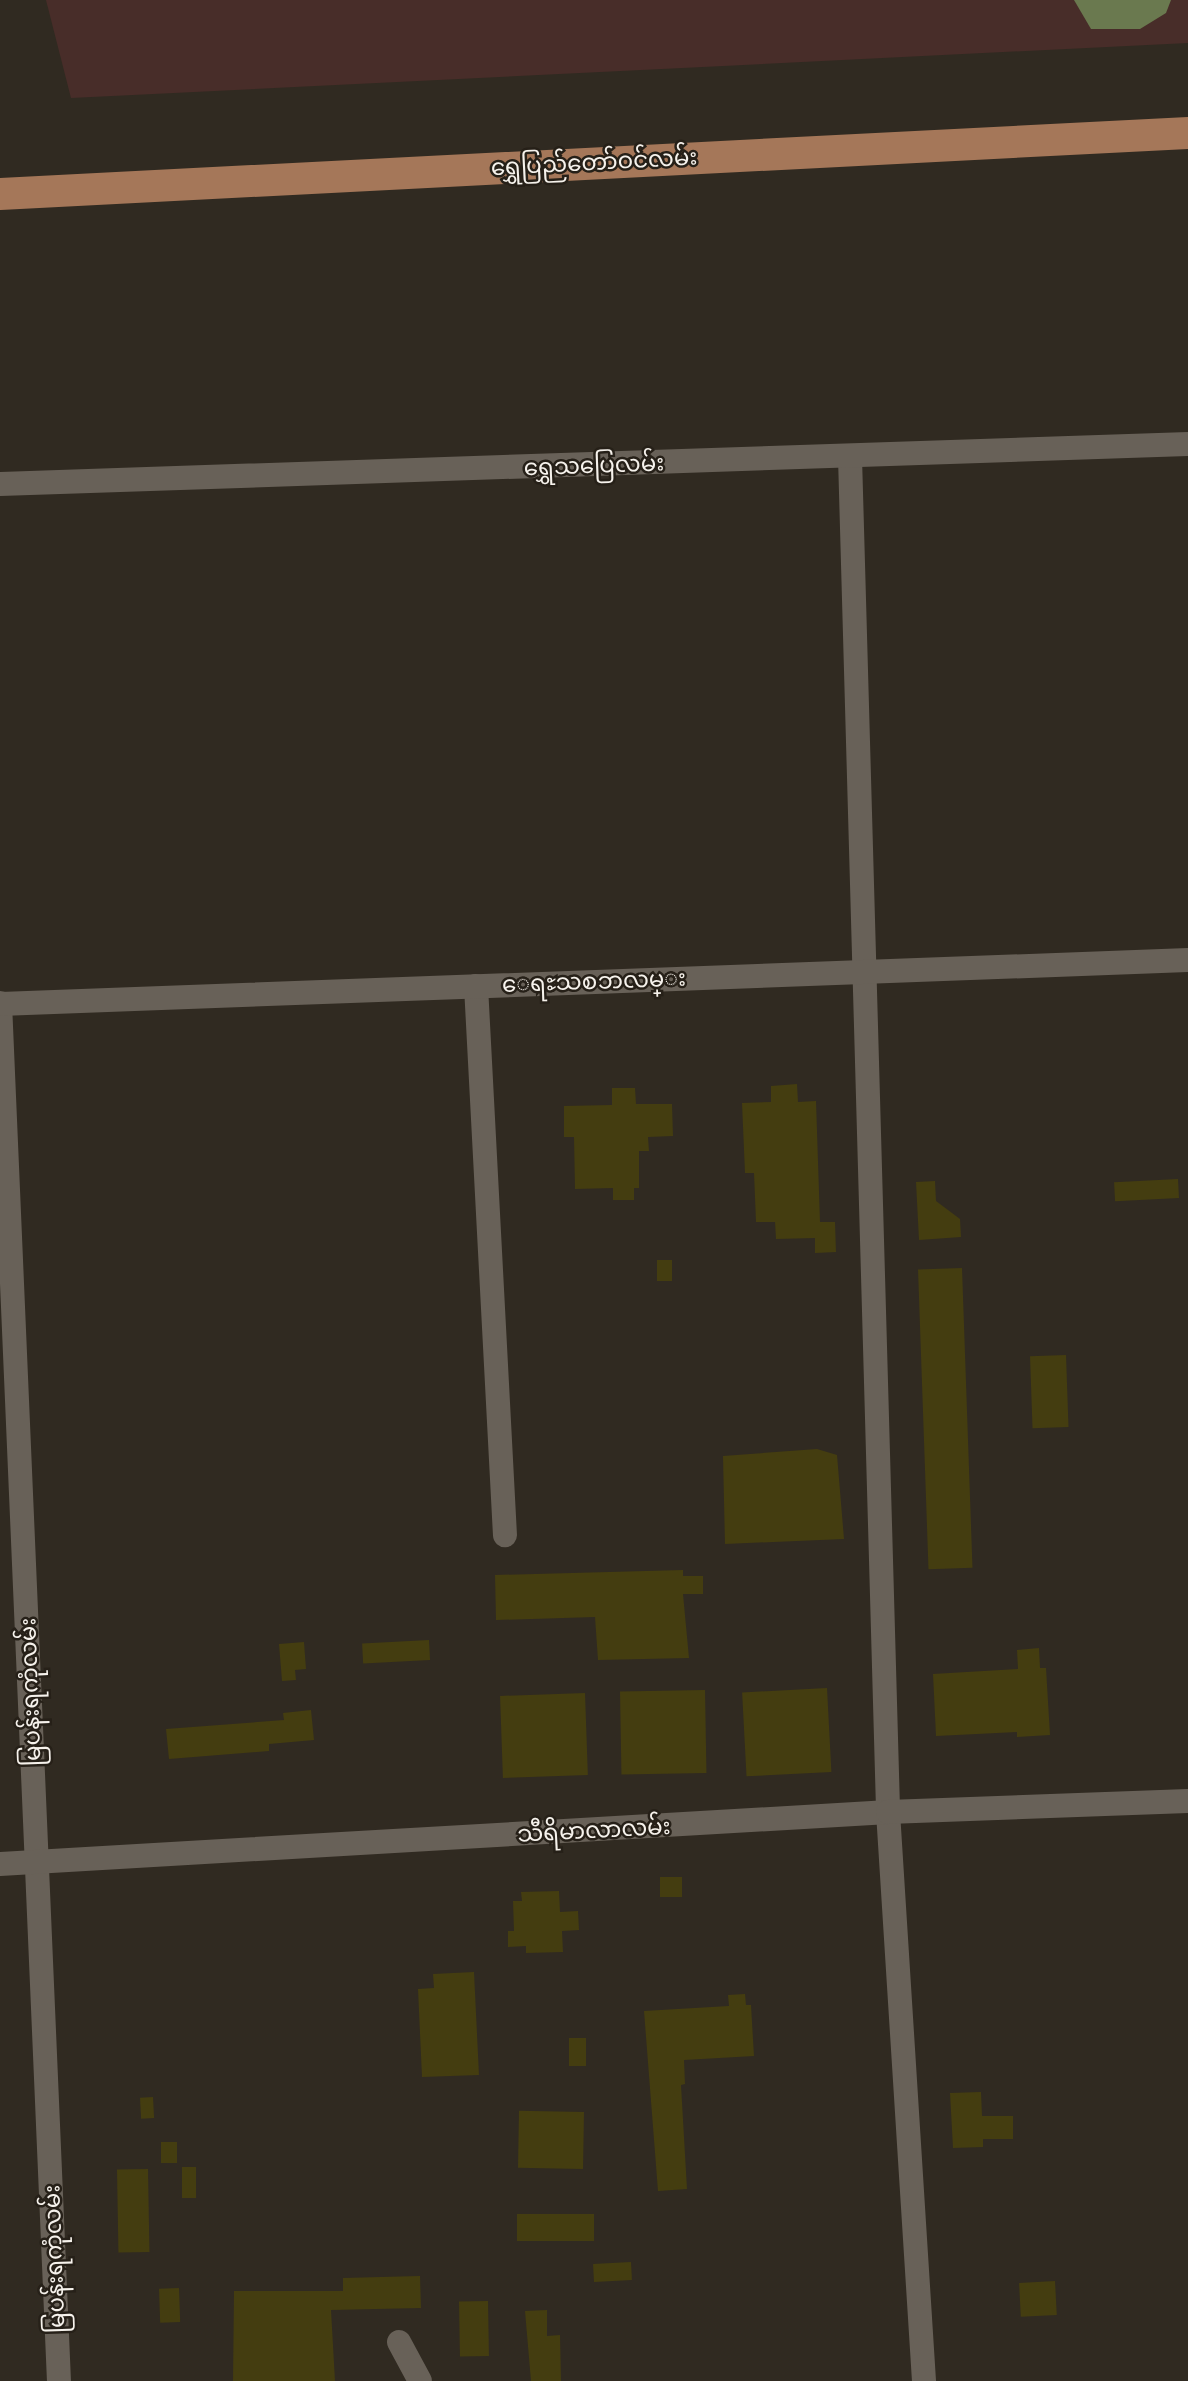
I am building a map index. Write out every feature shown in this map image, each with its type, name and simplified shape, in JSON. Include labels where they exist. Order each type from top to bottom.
[{"type":"main road","name":"ရွှေပြည်တော်ဝင်လမ်း","points":[[0,194],[1188,133]]},
{"type":"street","name":"ရွှေသပြေလမ်း","points":[[0,484],[1188,444]]},
{"type":"street","points":[[850,457],[888,1812],[924,2381]]},
{"type":"street","name":"ေရႊသစၥာလမ္း","points":[[0,1004],[1188,960]]},
{"type":"street","points":[[476,986],[505,1535]]},
{"type":"street","name":"မြပန်းရကုံလမ်း","points":[[0,1004],[59,2381]]},
{"type":"street","name":"သီရိမာလာလမ်း","points":[[0,1864],[37,1864],[888,1812],[1188,1801]]},
{"type":"street","points":[[399,2342],[420,2381]]},
{"type":"shaded area","points":[[46,0],[1188,0],[1188,43],[71,98]]},
{"type":"shaded area","points":[[1074,0],[1171,0],[1166,13],[1140,29],[1091,29]]},
{"type":"building","points":[[797,1084],[798,1102],[816,1101],[820,1222],[835,1222],[836,1252],[815,1253],[815,1238],[776,1239],[775,1222],[756,1222],[754,1173],[745,1173],[742,1103],[771,1102],[771,1086]]},
{"type":"building","points":[[612,1088],[635,1088],[636,1104],[672,1104],[673,1136],[648,1137],[649,1151],[639,1151],[639,1188],[634,1188],[634,1200],[613,1200],[613,1188],[575,1189],[574,1137],[564,1137],[564,1106],[612,1105]]},
{"type":"building","points":[[1178,1179],[1179,1198],[1115,1201],[1114,1182]]},
{"type":"building","points":[[935,1181],[936,1201],[960,1219],[961,1237],[919,1240],[916,1182]]},
{"type":"building","points":[[657,1260],[672,1260],[672,1281],[657,1281]]},
{"type":"building","points":[[962,1268],[972,1568],[928,1569],[918,1270]]},
{"type":"building","points":[[1066,1355],[1069,1427],[1033,1428],[1030,1356]]},
{"type":"building","points":[[817,1449],[837,1455],[844,1539],[725,1544],[723,1456]]},
{"type":"building","points":[[683,1570],[683,1576],[703,1576],[703,1594],[683,1594],[689,1658],[598,1660],[595,1617],[496,1620],[495,1575]]},
{"type":"building","points":[[429,1640],[430,1660],[363,1663],[362,1644]]},
{"type":"building","points":[[304,1642],[306,1669],[295,1670],[296,1680],[282,1681],[279,1644]]},
{"type":"building","points":[[1039,1648],[1040,1668],[1046,1668],[1050,1735],[1017,1737],[1017,1732],[936,1736],[933,1674],[1018,1669],[1017,1650]]},
{"type":"building","points":[[827,1688],[831,1772],[747,1776],[742,1692]]},
{"type":"building","points":[[705,1690],[706,1773],[621,1774],[620,1691]]},
{"type":"building","points":[[585,1693],[588,1775],[503,1778],[500,1696]]},
{"type":"building","points":[[311,1710],[314,1740],[269,1744],[269,1751],[169,1759],[166,1729],[284,1720],[283,1713]]},
{"type":"building","points":[[660,1877],[682,1877],[682,1897],[660,1897]]},
{"type":"building","points":[[559,1891],[560,1912],[578,1911],[579,1930],[562,1931],[563,1952],[526,1953],[526,1946],[508,1947],[508,1931],[514,1931],[513,1901],[522,1901],[521,1892]]},
{"type":"building","points":[[474,1972],[479,2075],[422,2077],[418,1989],[434,1988],[433,1974]]},
{"type":"building","points":[[745,1994],[746,2005],[751,2005],[754,2056],[684,2060],[685,2084],[681,2085],[687,2189],[658,2191],[644,2011],[729,2006],[728,1995]]},
{"type":"building","points":[[569,2038],[586,2038],[586,2066],[569,2066]]},
{"type":"building","points":[[981,2092],[982,2116],[1013,2116],[1013,2139],[983,2139],[983,2147],[953,2148],[950,2093]]},
{"type":"building","points":[[153,2097],[154,2118],[141,2119],[140,2098]]},
{"type":"building","points":[[519,2111],[584,2112],[583,2169],[518,2168]]},
{"type":"building","points":[[161,2142],[177,2142],[177,2163],[161,2163]]},
{"type":"building","points":[[182,2167],[196,2167],[196,2198],[182,2198]]},
{"type":"building","points":[[148,2169],[149,2252],[118,2253],[117,2170]]},
{"type":"building","points":[[517,2214],[594,2214],[594,2241],[517,2241]]},
{"type":"building","points":[[631,2262],[632,2280],[594,2282],[593,2264]]},
{"type":"building","points":[[420,2276],[421,2308],[331,2310],[335,2381],[233,2381],[234,2291],[343,2291],[343,2278]]},
{"type":"building","points":[[1055,2281],[1057,2315],[1021,2317],[1019,2283]]},
{"type":"building","points":[[179,2288],[180,2322],[160,2323],[159,2289]]},
{"type":"building","points":[[488,2301],[489,2356],[460,2356],[459,2302]]},
{"type":"building","points":[[547,2310],[547,2336],[560,2335],[561,2381],[531,2381],[525,2311]]}]
